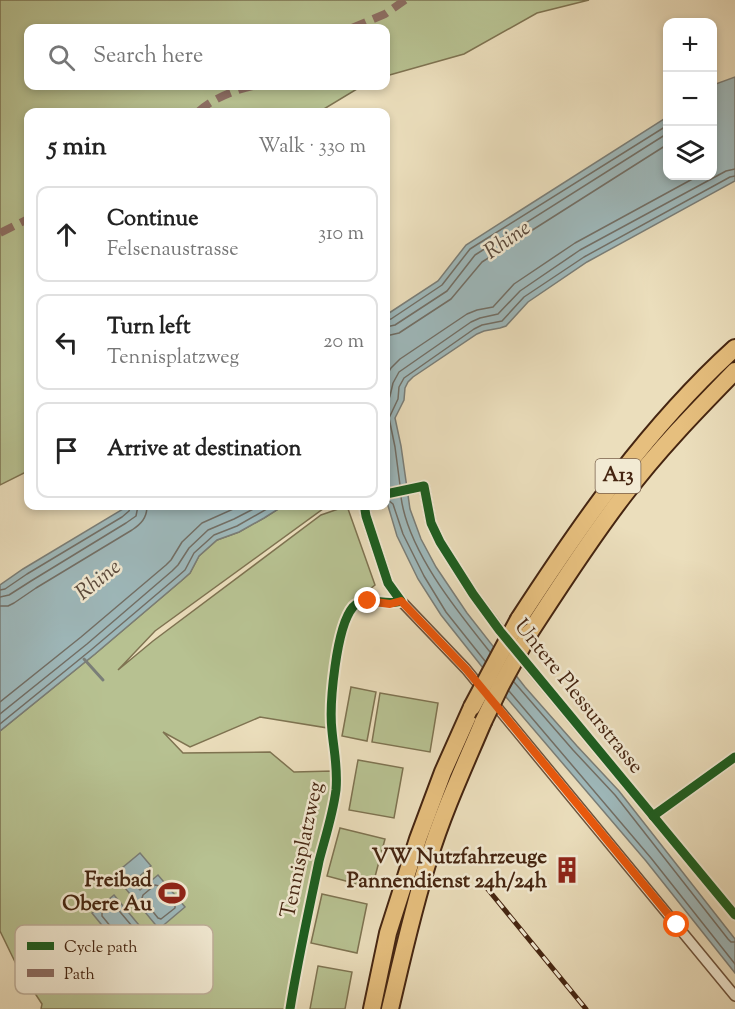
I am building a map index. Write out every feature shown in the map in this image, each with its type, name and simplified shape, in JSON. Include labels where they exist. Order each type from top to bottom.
[{"type":"highway","name":"A13","points":[[372,1009],[387,933],[443,772],[472,707],[519,619],[567,545],[611,485],[644,444],[735,348]]},
{"type":"highway","name":"A13","points":[[390,1009],[429,857],[453,792],[501,685],[530,632],[580,555],[624,494],[688,419],[735,371]]},
{"type":"street","name":"Untere Plessurstrasse","points":[[390,493],[424,486],[431,523],[440,542],[473,594],[500,631],[735,915]]},
{"type":"street","points":[[365,510],[388,583],[401,601],[473,678],[735,996]]},
{"type":"street","points":[[653,816],[735,757]]},
{"type":"green space","points":[[0,0],[589,0],[537,13],[464,54],[390,75],[390,24],[24,24],[24,90],[355,90],[326,108],[24,108],[24,473],[0,485]]},
{"type":"green space","points":[[277,510],[321,510],[155,631],[118,670],[153,641],[321,515],[335,510],[348,510],[375,585],[346,610],[336,640],[331,658],[328,728],[260,717],[190,747],[163,732],[183,753],[270,752],[294,772],[333,771],[330,805],[287,1009],[41,1009],[42,1004],[35,994],[213,994],[213,925],[15,925],[15,962],[0,931],[0,731],[181,581],[190,573],[199,556],[217,540],[239,532]]},
{"type":"green space","points":[[351,687],[376,692],[367,741],[342,736]]},
{"type":"green space","points":[[380,693],[438,703],[430,752],[372,742]]},
{"type":"green space","points":[[358,760],[403,768],[394,818],[349,810]]},
{"type":"green space","points":[[340,828],[385,839],[372,888],[327,876]]},
{"type":"green space","points":[[322,894],[367,904],[357,953],[311,943]]},
{"type":"green space","points":[[318,966],[352,972],[345,1009],[310,1009]]},
{"type":"water","name":"Rhine","points":[[735,77],[735,181],[587,262],[528,302],[506,326],[477,334],[413,377],[405,388],[404,400],[395,418],[410,509],[421,539],[436,567],[467,613],[525,687],[619,791],[735,939],[735,973],[646,861],[506,697],[441,615],[418,579],[397,536],[389,510],[390,312],[438,281],[466,245],[663,120],[663,180],[717,180],[717,84]]},
{"type":"water","name":"Rhine","points":[[121,510],[277,510],[239,532],[217,540],[199,556],[190,573],[181,581],[0,731],[0,585]]},
{"type":"water","points":[[140,853],[151,866],[133,882],[140,890],[158,875],[185,907],[164,925],[156,925],[115,876],[123,870],[122,868]]},
{"type":"water","points":[[114,895],[139,925],[102,925],[92,913]]},
{"type":"waterway","points":[[84,659],[103,680]]},
{"type":"railway","points":[[486,887],[586,1009]]},
{"type":"marked path","points":[[361,24],[385,14],[405,0]]},
{"type":"marked path","points":[[203,108],[238,90]]},
{"type":"marked path","points":[[0,233],[24,221]]},
{"type":"cycle path","points":[[390,493],[424,486],[431,523],[440,542],[473,594],[500,631],[735,915]]},
{"type":"cycle path","name":"Tennisplatzweg","points":[[290,1009],[319,861],[336,790],[331,719],[335,667],[342,631],[347,617],[358,603],[401,601],[388,583],[365,510]]},
{"type":"cycle path","points":[[653,816],[735,757]]},
{"type":"place","name":"VW Nutzfahrzeuge Pannendienst 24h/24h","points":[[567,870]]},
{"type":"place","name":"Freibad Obere Au","points":[[172,893]]},
{"type":"route","points":[[368,601],[390,604],[401,601],[466,669],[677,925]]}]
